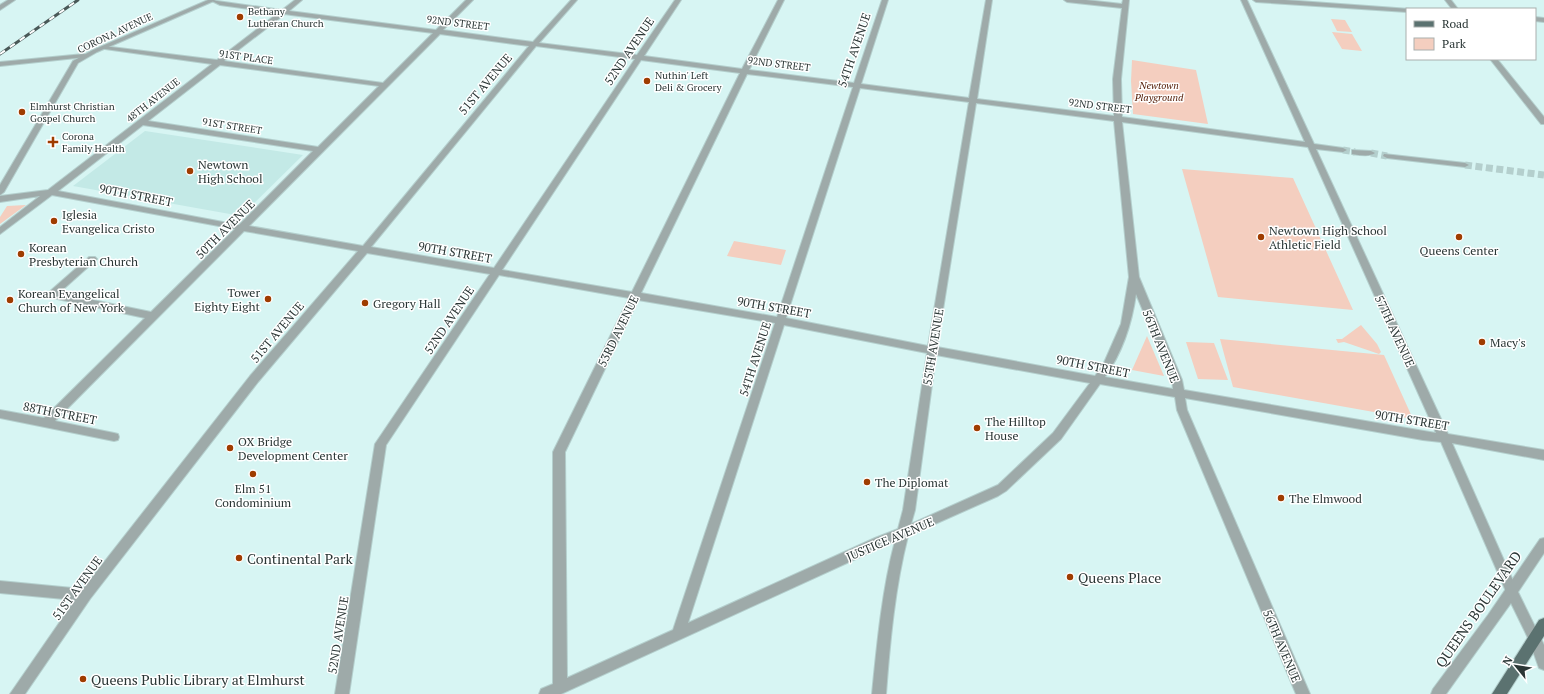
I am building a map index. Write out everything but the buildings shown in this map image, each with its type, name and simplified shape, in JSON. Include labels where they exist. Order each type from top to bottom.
[{"type":"main road","points":[[1499,694],[1544,624]]},
{"type":"street","points":[[0,8],[12,0]]},
{"type":"street","name":"92ND STREET","points":[[213,0],[220,3],[284,12],[1118,119],[1343,150]]},
{"type":"street","name":"CORONA AVENUE","points":[[0,192],[73,65],[84,56],[213,0]]},
{"type":"street","name":"48TH AVENUE","points":[[0,231],[299,0]]},
{"type":"street","name":"50TH AVENUE","points":[[46,423],[470,0]]},
{"type":"street","name":"51ST AVENUE","points":[[17,694],[86,595],[254,380],[535,44],[574,0]]},
{"type":"street","name":"52ND AVENUE","points":[[342,694],[381,444],[678,0]]},
{"type":"street","name":"53RD AVENUE","points":[[560,687],[559,452],[781,0]]},
{"type":"street","name":"54TH AVENUE","points":[[678,634],[885,0]]},
{"type":"street","name":"55TH AVENUE","points":[[879,694],[882,660],[896,560],[909,510],[932,350],[989,0]]},
{"type":"street","points":[[1067,0],[1126,3]]},
{"type":"street","name":"57TH AVENUE","points":[[1244,0],[1444,438],[1512,592],[1535,638],[1544,663]]},
{"type":"street","points":[[1256,0],[1406,10]]},
{"type":"street","points":[[1347,0],[1351,6]]},
{"type":"street","points":[[1448,0],[1454,8]]},
{"type":"street","name":"56TH AVENUE","points":[[1126,3],[1118,79],[1118,119],[1134,277],[1177,380],[1182,410],[1303,694]]},
{"type":"street","name":"91ST PLACE","points":[[105,47],[385,85]]},
{"type":"street","points":[[0,64],[84,56]]},
{"type":"street","points":[[1494,60],[1544,122]]},
{"type":"street","name":"91ST STREET","points":[[141,122],[320,150]]},
{"type":"street","points":[[1355,152],[1371,154]]},
{"type":"street","points":[[1387,156],[1464,165]]},
{"type":"street","name":"90TH STREET","points":[[0,199],[51,192],[364,250],[781,321],[1098,380],[1179,394],[1197,395],[1424,436],[1544,455]]},
{"type":"street","points":[[92,259],[51,295],[154,316]]},
{"type":"street","name":"JUSTICE AVENUE","points":[[546,694],[879,542],[923,526],[1002,488],[1057,436],[1107,368],[1126,324],[1134,277]]},
{"type":"street","name":"88TH STREET","points":[[0,414],[114,437]]},
{"type":"street","name":"QUEENS BOULEVARD","points":[[1438,694],[1512,592],[1544,543]]},
{"type":"street","points":[[0,587],[86,595]]},
{"type":"shaded area","name":"Newtown High School","points":[[145,131],[303,155],[241,216],[73,186]]},
{"type":"green space","points":[[1331,19],[1345,20],[1352,32],[1337,31]]},
{"type":"green space","points":[[1332,32],[1352,34],[1362,51],[1342,49]]},
{"type":"green space","name":"Newtown Playground","points":[[1132,60],[1196,70],[1208,124],[1133,114],[1131,81]]},
{"type":"green space","name":"Newtown High School Athletic Field","points":[[1182,169],[1293,178],[1353,310],[1218,297]]},
{"type":"green space","points":[[26,205],[0,224],[0,217],[7,206]]},
{"type":"green space","points":[[734,241],[786,250],[781,265],[727,256]]},
{"type":"green space","points":[[1361,325],[1377,344],[1381,352],[1379,354],[1344,342],[1338,343],[1336,339],[1342,339]]},
{"type":"green space","points":[[1147,336],[1164,376],[1132,370]]},
{"type":"green space","points":[[1220,339],[1384,355],[1413,419],[1233,387]]},
{"type":"green space","points":[[1186,342],[1214,343],[1228,380],[1198,379]]},
{"type":"tunnel","points":[[1343,150],[1355,152]]},
{"type":"tunnel","points":[[1371,153],[1387,156]]},
{"type":"tunnel","points":[[1465,165],[1544,175]]},
{"type":"railway","points":[[0,54],[78,0]]},
{"type":"place","name":"Bethany Lutheran Church","points":[[240,17]]},
{"type":"place","name":"Nuthin' Left Deli & Grocery","points":[[647,81]]},
{"type":"place","name":"Elmhurst Christian Gospel Church","points":[[22,112]]},
{"type":"place","name":"Corona Family Health","points":[[53,142]]},
{"type":"place","name":"Newtown High School","points":[[190,171]]},
{"type":"place","name":"Iglesia Evangelica Cristo","points":[[54,221]]},
{"type":"place","name":"Newtown High School Athletic Field","points":[[1261,237]]},
{"type":"place","name":"Queens Center","points":[[1459,237]]},
{"type":"place","name":"Korean Presbyterian Church","points":[[21,254]]},
{"type":"place","name":"Tower Eighty Eight","points":[[268,299]]},
{"type":"place","name":"Korean Evangelical Church of New York","points":[[10,300]]},
{"type":"place","name":"Gregory Hall","points":[[365,303]]},
{"type":"place","name":"Macy's","points":[[1482,342]]},
{"type":"place","name":"The Hilltop House","points":[[977,428]]},
{"type":"place","name":"OX Bridge Development Center","points":[[230,448]]},
{"type":"place","name":"Elm 51 Condominium","points":[[253,474]]},
{"type":"place","name":"The Diplomat","points":[[867,482]]},
{"type":"place","name":"The Elmwood","points":[[1281,498]]},
{"type":"place","name":"Continental Park","points":[[239,558]]},
{"type":"place","name":"Queens Place","points":[[1070,577]]},
{"type":"place","name":"Queens Public Library at Elmhurst","points":[[83,679]]}]
